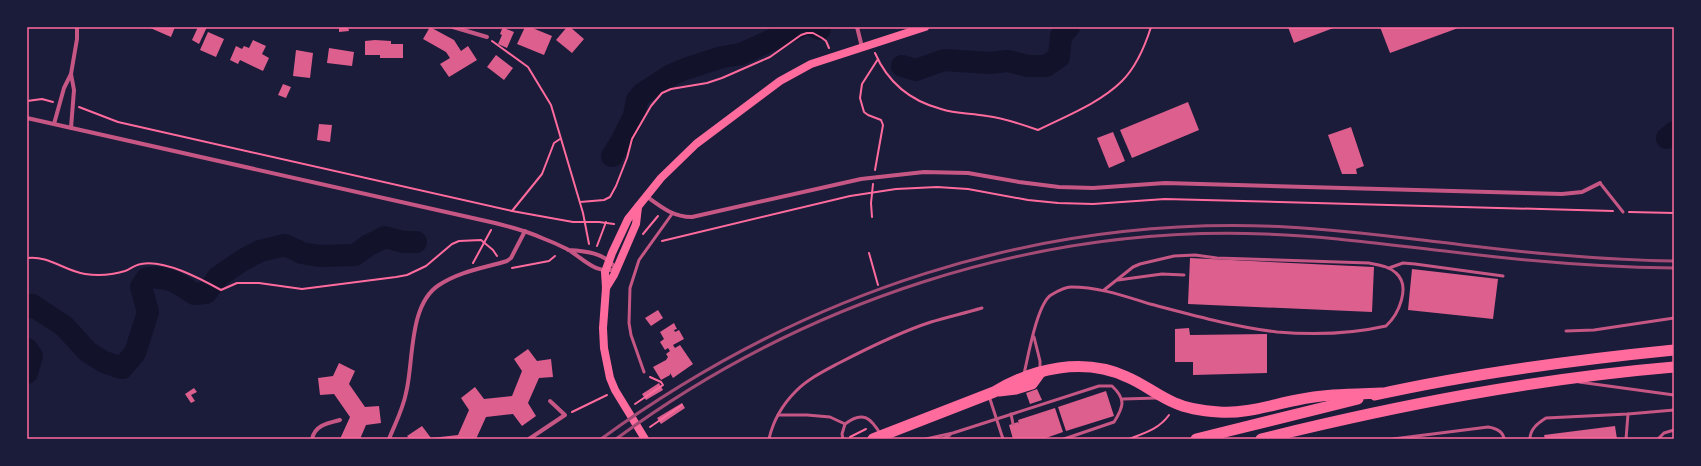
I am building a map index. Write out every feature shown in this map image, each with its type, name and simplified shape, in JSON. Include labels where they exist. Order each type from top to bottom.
[{"type":"highway","points":[[1196,439],[1382,393],[1502,371],[1590,358],[1674,350]]},
{"type":"highway","points":[[881,437],[991,393],[1011,382],[1067,366],[1105,369],[1128,377],[1175,404],[1220,412],[1242,411],[1321,396],[1382,393]]},
{"type":"highway","points":[[1261,439],[1385,410],[1505,387],[1560,379],[1674,367]]},
{"type":"highway","points":[[991,393],[1016,389],[1032,384],[1040,373]]},
{"type":"main road","points":[[645,439],[621,401],[610,378],[604,348],[603,328],[606,270],[628,218],[668,169],[696,144],[780,81],[811,64],[925,27]]},
{"type":"main road","points":[[606,288],[636,224],[638,206]]},
{"type":"street","points":[[54,124],[64,88],[71,74],[77,39],[77,27]]},
{"type":"street","points":[[453,27],[487,37]]},
{"type":"street","points":[[857,27],[862,47]]},
{"type":"street","points":[[71,74],[74,90],[71,128]]},
{"type":"street","points":[[27,118],[495,223],[525,231],[568,250],[584,262],[606,270],[616,269]]},
{"type":"street","points":[[646,196],[672,214],[680,217],[699,216],[847,181],[874,176],[908,173],[956,172],[1059,187],[1093,188],[1165,183],[1562,194],[1582,192],[1600,183]]},
{"type":"street","points":[[389,439],[406,393],[414,329],[424,301],[437,286],[454,276],[511,258],[525,231]]},
{"type":"street","points":[[568,250],[588,251],[609,260],[616,269]]},
{"type":"street","points":[[529,439],[566,415],[550,401]]},
{"type":"street","points":[[312,439],[318,428],[324,424],[340,420]]},
{"type":"lane","points":[[1600,183],[1623,212]]},
{"type":"lane","points":[[644,372],[631,335],[629,323],[629,298],[633,277],[639,260],[672,214]]},
{"type":"lane","points":[[1023,378],[1037,318],[1050,296],[1069,287],[1104,290],[1186,313],[1277,332],[1340,332],[1386,326],[1399,304],[1403,293],[1403,282],[1396,273],[1389,268],[1369,263],[1216,258],[1195,254],[1174,256],[1140,264],[1104,290]]},
{"type":"lane","points":[[1389,268],[1402,264],[1415,264],[1503,276]]},
{"type":"lane","points":[[1116,280],[1162,274],[1184,275]]},
{"type":"lane","points":[[769,439],[778,415],[796,391],[817,376],[857,354],[930,322],[982,308]]},
{"type":"lane","points":[[1566,331],[1614,328],[1674,318]]},
{"type":"lane","points":[[1033,336],[1040,362],[1040,373]]},
{"type":"lane","points":[[1560,379],[1674,395]]},
{"type":"lane","points":[[926,439],[953,433],[1099,386],[1112,386],[1119,392],[1123,399],[1120,412],[1114,422],[1064,439]]},
{"type":"lane","points":[[991,393],[996,419],[1003,439]]},
{"type":"lane","points":[[1123,399],[1143,400],[1163,397]]},
{"type":"lane","points":[[1530,439],[1530,434],[1536,425],[1546,418],[1674,410]]},
{"type":"lane","points":[[1012,414],[1013,424]]},
{"type":"lane","points":[[1626,439],[1628,414]]},
{"type":"lane","points":[[778,415],[830,417],[845,424]]},
{"type":"lane","points":[[843,439],[842,434],[845,424],[856,417],[868,418],[872,421],[881,437]]},
{"type":"lane","points":[[1393,439],[1488,427],[1495,428],[1500,432],[1504,439]]},
{"type":"lane","points":[[1658,439],[1664,433],[1674,430]]},
{"type":"lane","points":[[943,439],[953,433]]},
{"type":"path","points":[[875,52],[891,80],[904,91],[925,104],[942,110],[988,116],[1038,130],[1105,95],[1124,80],[1138,60],[1151,27]]},
{"type":"path","points":[[580,202],[604,200],[610,197],[627,158],[632,139],[651,106],[662,93],[671,89],[707,83],[722,78],[770,57],[801,35],[812,33],[822,38],[829,48]]},
{"type":"path","points":[[487,37],[528,67],[551,105],[580,202],[589,244]]},
{"type":"path","points":[[872,217],[872,192],[883,125],[881,120],[864,112],[860,98],[862,84],[878,59]]},
{"type":"path","points":[[27,101],[35,99],[50,101]]},
{"type":"path","points":[[86,108],[104,118],[118,122],[512,211],[573,222],[606,222],[618,226]]},
{"type":"path","points":[[512,211],[542,174],[554,143],[560,139]]},
{"type":"path","points":[[658,216],[641,237],[654,241],[665,240],[872,192],[936,187],[973,190],[1017,198],[1058,203],[1093,204],[1165,199],[1674,213]]},
{"type":"path","points":[[470,209],[472,202]]},
{"type":"path","points":[[597,248],[606,222]]},
{"type":"path","points":[[472,270],[475,259],[495,223]]},
{"type":"path","points":[[27,258],[46,260],[77,272],[91,275],[118,273],[140,264],[155,263],[192,274],[221,290],[237,283],[259,283],[302,289],[407,275],[435,259],[452,244],[459,241],[481,240],[485,242],[510,269],[549,261],[555,256]]},
{"type":"path","points":[[869,253],[878,285]]},
{"type":"path","points":[[635,404],[663,385],[661,382],[650,377],[644,372]]},
{"type":"path","points":[[566,415],[607,395]]},
{"type":"path","points":[[650,427],[682,405]]},
{"type":"path","points":[[1129,439],[1156,428],[1170,415]]},
{"type":"path","points":[[850,437],[868,428]]},
{"type":"building","points":[[148,27],[175,27],[171,37]]},
{"type":"building","points":[[198,27],[207,27],[199,44],[192,40]]},
{"type":"building","points":[[339,27],[348,27],[349,31],[339,32]]},
{"type":"building","points":[[430,27],[454,40],[461,51],[468,46],[477,60],[449,77],[440,64],[450,58],[446,52],[423,39]]},
{"type":"building","points":[[525,27],[530,27],[552,36],[544,55],[517,44]]},
{"type":"building","points":[[567,27],[570,27],[584,39],[572,53],[556,40]]},
{"type":"building","points":[[1288,27],[1336,27],[1294,43]]},
{"type":"building","points":[[1380,27],[1461,27],[1390,53]]},
{"type":"building","points":[[504,28],[514,32],[507,48],[498,44],[502,35],[500,34]]},
{"type":"building","points":[[208,32],[224,39],[216,57],[200,50]]},
{"type":"building","points":[[253,40],[266,46],[262,54],[269,58],[263,71],[240,60],[238,64],[230,60],[236,46],[242,49],[244,46],[249,48]]},
{"type":"building","points":[[365,41],[391,41],[391,44],[403,44],[403,58],[380,58],[380,55],[365,55]]},
{"type":"building","points":[[329,48],[354,52],[352,66],[327,63]]},
{"type":"building","points":[[296,50],[313,53],[310,78],[293,76]]},
{"type":"building","points":[[496,55],[513,68],[504,80],[487,67]]},
{"type":"building","points":[[283,84],[291,87],[286,98],[278,95]]},
{"type":"building","points":[[1188,102],[1199,130],[1132,158],[1120,130]]},
{"type":"building","points":[[319,124],[332,125],[330,142],[317,140]]},
{"type":"building","points":[[1351,127],[1364,166],[1356,169],[1357,174],[1342,174],[1328,135]]},
{"type":"building","points":[[1113,132],[1125,161],[1109,168],[1097,138]]},
{"type":"building","points":[[1190,258],[1374,267],[1372,312],[1188,304]]},
{"type":"building","points":[[1412,269],[1498,279],[1493,319],[1408,310]]},
{"type":"building","points":[[658,310],[663,318],[651,326],[645,318]]},
{"type":"building","points":[[674,323],[677,329],[674,330],[675,332],[679,330],[684,339],[673,345],[675,348],[680,345],[693,364],[673,378],[670,373],[670,375],[661,380],[653,367],[666,360],[668,357],[666,354],[670,351],[668,348],[665,350],[660,342],[664,339],[660,332]]},
{"type":"building","points":[[1189,328],[1190,335],[1267,334],[1267,373],[1193,375],[1193,362],[1175,362],[1175,329]]},
{"type":"building","points":[[528,349],[537,361],[551,359],[553,377],[539,378],[528,403],[536,416],[522,426],[513,414],[486,417],[476,439],[410,439],[407,436],[422,426],[431,438],[458,435],[469,410],[461,398],[475,387],[484,399],[512,396],[522,371],[514,359]]},
{"type":"building","points":[[339,363],[355,371],[349,384],[365,407],[379,406],[381,423],[366,425],[360,439],[340,439],[350,417],[334,394],[320,395],[318,378],[333,376]]},
{"type":"building","points":[[659,383],[663,390],[646,400],[642,394]]},
{"type":"building","points":[[194,388],[197,392],[191,395],[195,401],[191,403],[185,394]]},
{"type":"building","points":[[1037,389],[1042,400],[1030,404],[1026,393]]},
{"type":"building","points":[[1106,391],[1114,416],[1066,431],[1058,407]]},
{"type":"building","points":[[682,403],[685,408],[661,424],[657,418]]},
{"type":"building","points":[[1055,408],[1063,432],[1043,439],[1013,439],[1009,425],[1018,422],[1019,424],[1018,420]]},
{"type":"building","points":[[1615,426],[1617,439],[1545,439],[1544,435]]},
{"type":"waterway","points":[[612,156],[634,116],[637,100],[642,94],[671,75],[685,69],[722,57],[741,54],[800,27]]},
{"type":"waterway","points":[[815,27],[820,29]]},
{"type":"waterway","points":[[902,66],[916,70],[944,60],[990,63],[1008,61],[1028,66],[1046,66],[1059,57],[1061,36],[1069,27]]},
{"type":"waterway","points":[[1667,138],[1674,132]]},
{"type":"waterway","points":[[27,308],[32,305],[64,326],[88,352],[104,362],[122,368],[135,353],[148,312],[141,287],[147,278],[154,277],[178,283],[194,294],[206,293],[218,277],[243,260],[260,251],[285,245],[302,253],[319,256],[355,255],[367,246],[385,237],[403,242],[416,242]]},
{"type":"waterway","points":[[27,349],[32,356],[27,373]]},
{"type":"railway","points":[[601,439],[678,387],[758,342],[840,304],[926,273],[1013,250],[1103,234],[1194,226],[1310,228],[1547,254],[1674,261]]},
{"type":"railway","points":[[616,439],[688,390],[763,348],[842,312],[924,282],[1007,259],[1092,243],[1178,235],[1289,235],[1535,261],[1674,268]]}]
